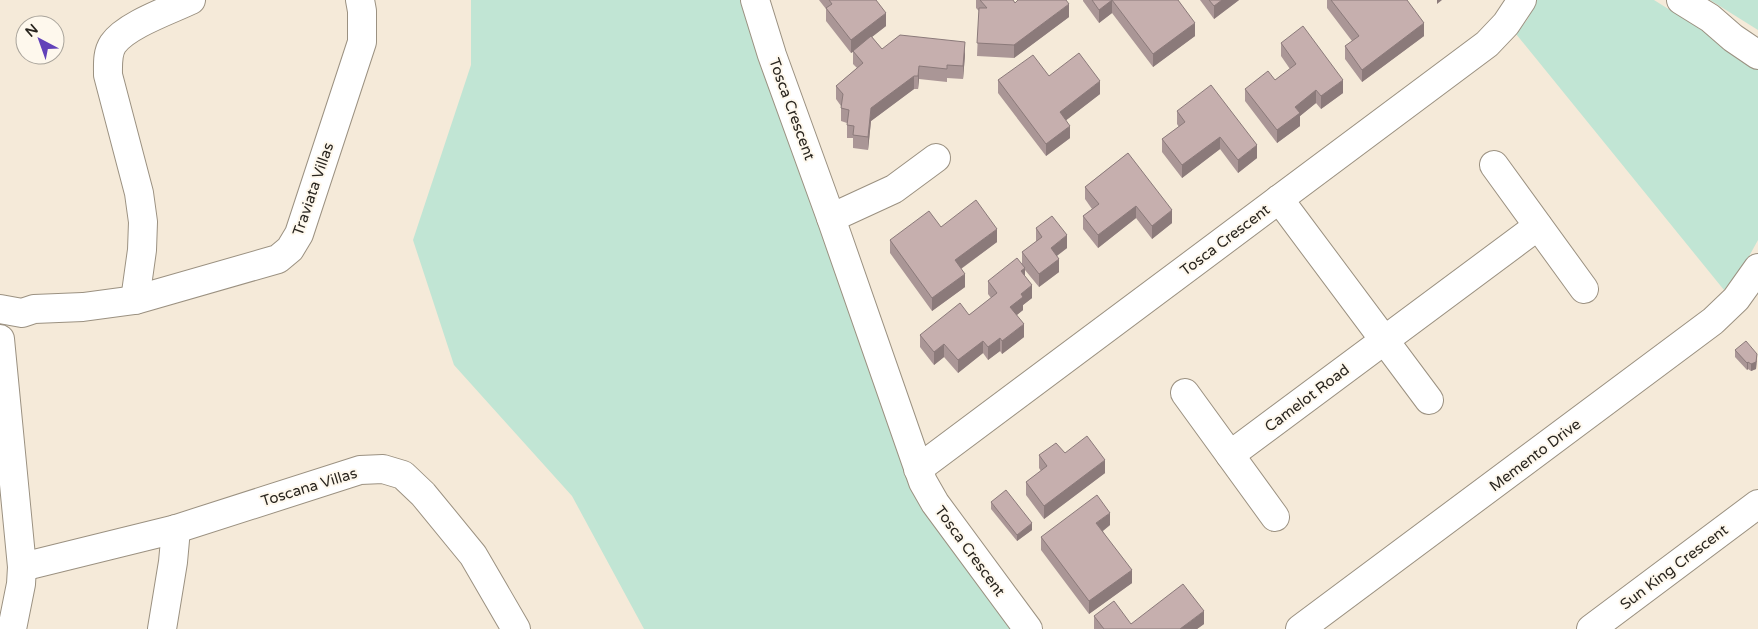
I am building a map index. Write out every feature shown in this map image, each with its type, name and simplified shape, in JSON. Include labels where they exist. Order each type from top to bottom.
[{"type":"street","points":[[136,300],[142,250],[143,222],[138,193],[108,75],[108,57],[112,45],[124,31],[192,0]]},
{"type":"street","name":"Traviata Villas","points":[[0,340],[11,311],[83,308],[136,300],[278,259],[290,249],[299,234],[362,42],[360,0]]},
{"type":"street","name":"Tosca Crescent","points":[[755,0],[772,55],[918,469],[929,494],[1028,629]]},
{"type":"street","name":"Tosca Crescent","points":[[918,469],[1486,44],[1506,24],[1522,0]]},
{"type":"street","points":[[1681,0],[1710,18],[1733,38],[1758,55]]},
{"type":"street","points":[[1710,18],[1739,28],[1758,38]]},
{"type":"street","points":[[831,218],[894,189],[936,158]]},
{"type":"street","points":[[1494,165],[1584,289]]},
{"type":"street","points":[[1279,199],[1429,400]]},
{"type":"street","name":"Camelot Road","points":[[1230,455],[1538,226]]},
{"type":"street","name":"Memento Drive","points":[[1300,629],[1713,321],[1736,298],[1758,268]]},
{"type":"street","points":[[0,340],[22,567],[21,584],[12,629]]},
{"type":"street","points":[[1184,393],[1274,517]]},
{"type":"street","name":"Toscana Villas","points":[[22,567],[176,529],[360,470],[384,469],[403,475],[423,494],[473,555],[516,629]]},
{"type":"street","name":"Sun King Crescent","points":[[1591,629],[1758,504]]},
{"type":"street","points":[[162,629],[173,562],[176,529]]},
{"type":"green space","points":[[471,0],[743,0],[746,17],[907,472],[932,522],[1011,629],[644,629],[572,496],[454,365],[413,240],[471,65]]},
{"type":"green space","points":[[1537,0],[1654,0],[1758,65],[1758,240],[1747,260],[1724,290],[1516,34],[1527,20]]},
{"type":"green space","points":[[1710,0],[1758,0],[1758,30]]},
{"type":"building","points":[[829,0],[876,0],[886,13],[851,40],[826,8],[832,4]]},
{"type":"building","points":[[980,0],[1013,0],[1015,3],[1018,0],[1066,0],[1069,4],[1014,45],[977,43],[979,8],[987,8]]},
{"type":"building","points":[[1092,0],[1112,0],[1099,10]]},
{"type":"building","points":[[1112,0],[1178,0],[1195,23],[1153,54]]},
{"type":"building","points":[[1209,0],[1222,0],[1214,6]]},
{"type":"building","points":[[1331,0],[1407,0],[1424,23],[1362,70],[1345,46],[1359,36]]},
{"type":"building","points":[[1303,26],[1343,80],[1321,96],[1316,90],[1295,107],[1300,113],[1277,130],[1245,89],[1268,71],[1275,80],[1296,64],[1281,43]]},
{"type":"building","points":[[900,35],[965,42],[963,66],[947,65],[947,69],[919,66],[918,76],[914,76],[871,108],[868,137],[853,135],[854,126],[847,125],[849,110],[841,108],[843,94],[836,86],[863,63],[853,51],[871,36],[882,49]]},
{"type":"building","points":[[1079,53],[1100,81],[1060,112],[1070,126],[1046,144],[998,80],[1033,55],[1049,76]]},
{"type":"building","points":[[1211,85],[1257,145],[1238,160],[1220,137],[1182,165],[1162,139],[1185,122],[1177,111]]},
{"type":"building","points":[[1128,153],[1172,210],[1152,226],[1136,206],[1098,235],[1083,216],[1099,204],[1085,187]]},
{"type":"building","points":[[976,200],[997,229],[955,260],[965,274],[932,298],[890,240],[929,211],[941,227]]},
{"type":"building","points":[[1052,216],[1067,235],[1051,248],[1059,259],[1039,274],[1022,252],[1042,237],[1036,228]]},
{"type":"building","points":[[1017,258],[1025,268],[1021,271],[1032,285],[1021,294],[1023,297],[1010,307],[1024,324],[1002,341],[1000,338],[988,347],[983,341],[958,360],[944,344],[934,352],[920,335],[960,303],[969,315],[997,293],[988,281]]},
{"type":"building","points":[[1746,341],[1757,354],[1756,362],[1751,364],[1747,363],[1735,350]]},
{"type":"building","points":[[1087,436],[1105,460],[1044,506],[1026,482],[1047,466],[1039,455],[1056,443],[1065,453]]},
{"type":"building","points":[[1006,490],[1032,523],[1017,535],[991,502]]},
{"type":"building","points":[[1097,495],[1110,513],[1096,523],[1132,570],[1089,601],[1041,537]]},
{"type":"building","points":[[1183,584],[1204,611],[1180,629],[1104,629],[1094,616],[1114,601],[1131,624]]}]
